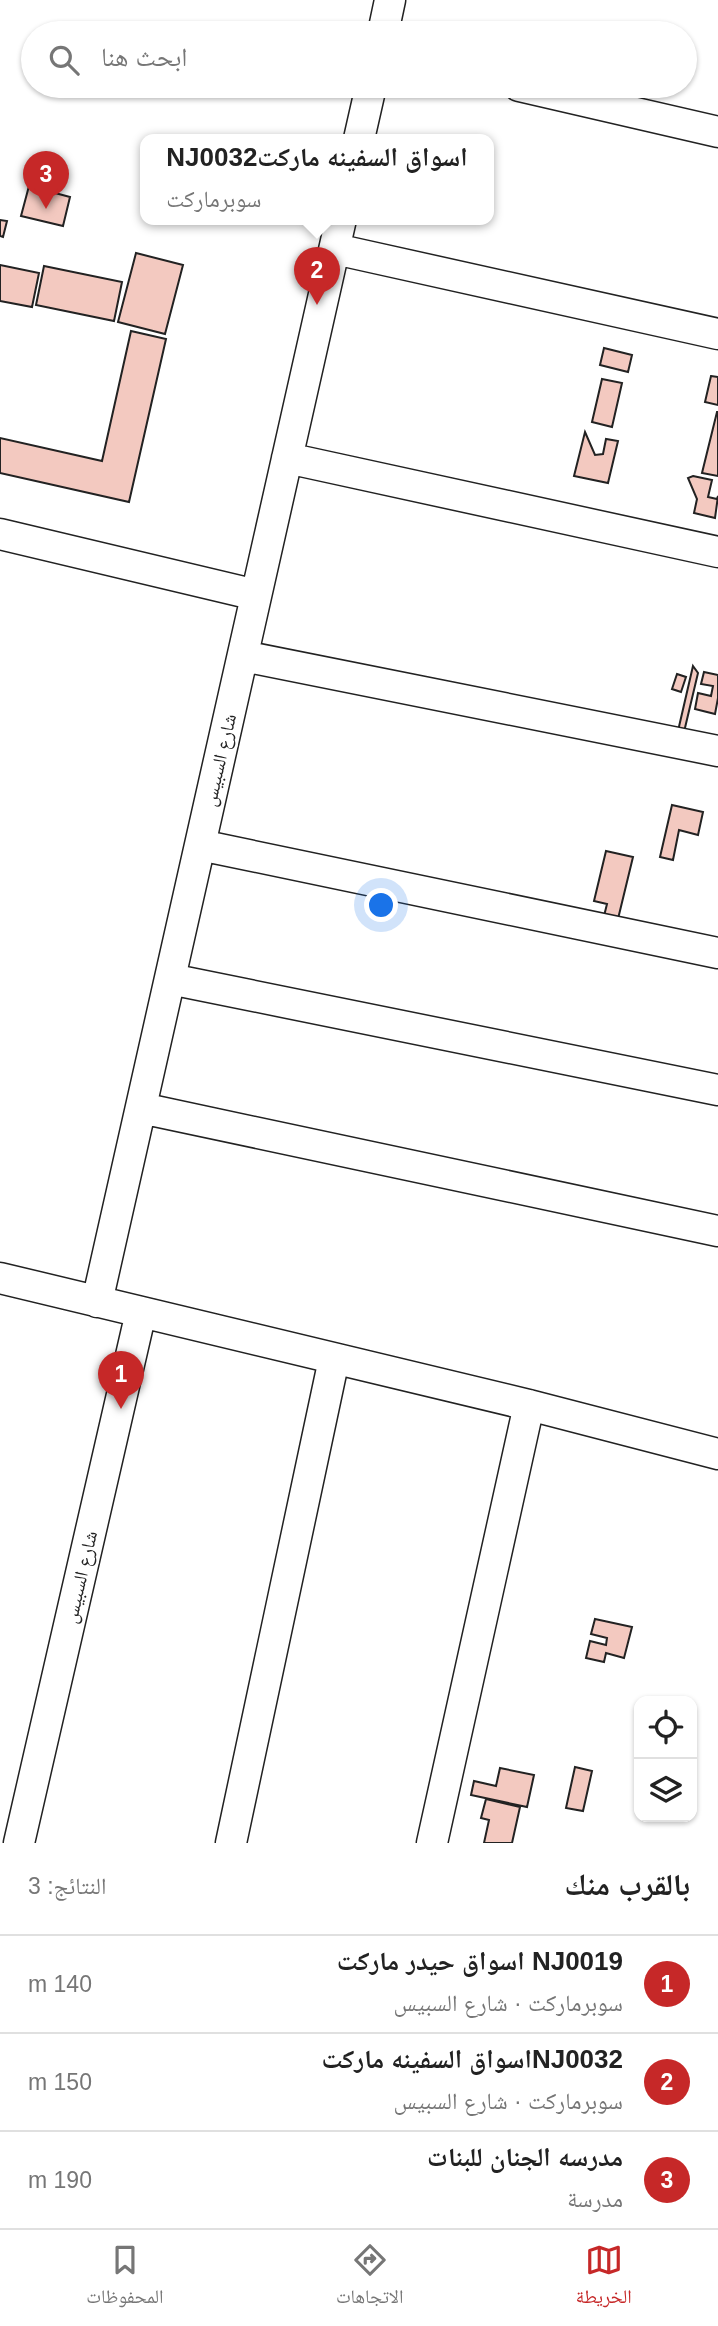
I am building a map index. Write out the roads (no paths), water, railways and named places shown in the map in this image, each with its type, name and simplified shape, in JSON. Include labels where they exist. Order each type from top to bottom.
[{"type":"street","points":[[386,21],[390,0]]},
{"type":"street","points":[[360,134],[368,98]]},
{"type":"street","points":[[571,98],[718,132]]},
{"type":"street","name":"شارع السبيس","points":[[97,1302],[340,225]]},
{"type":"street","points":[[335,249],[718,334]]},
{"type":"street","points":[[287,458],[718,552]]},
{"type":"street","points":[[0,534],[257,595]]},
{"type":"street","points":[[243,656],[718,751]]},
{"type":"street","points":[[200,845],[718,953]]},
{"type":"street","points":[[170,979],[718,1090]]},
{"type":"street","points":[[141,1108],[718,1231]]},
{"type":"street","points":[[0,1278],[529,1405],[718,1454]]},
{"type":"street","name":"شارع السبيس","points":[[19,1843],[141,1312]]},
{"type":"street","points":[[231,1843],[334,1359]]},
{"type":"street","points":[[432,1843],[529,1405]]},
{"type":"place","name":"مدرسه الجنان للبنات","points":[[46,209]]},
{"type":"place","name":"NJ0032اسواق السفينه ماركت","points":[[317,305]]},
{"type":"place","name":"NJ0019 اسواق حيدر ماركت","points":[[121,1409]]}]
